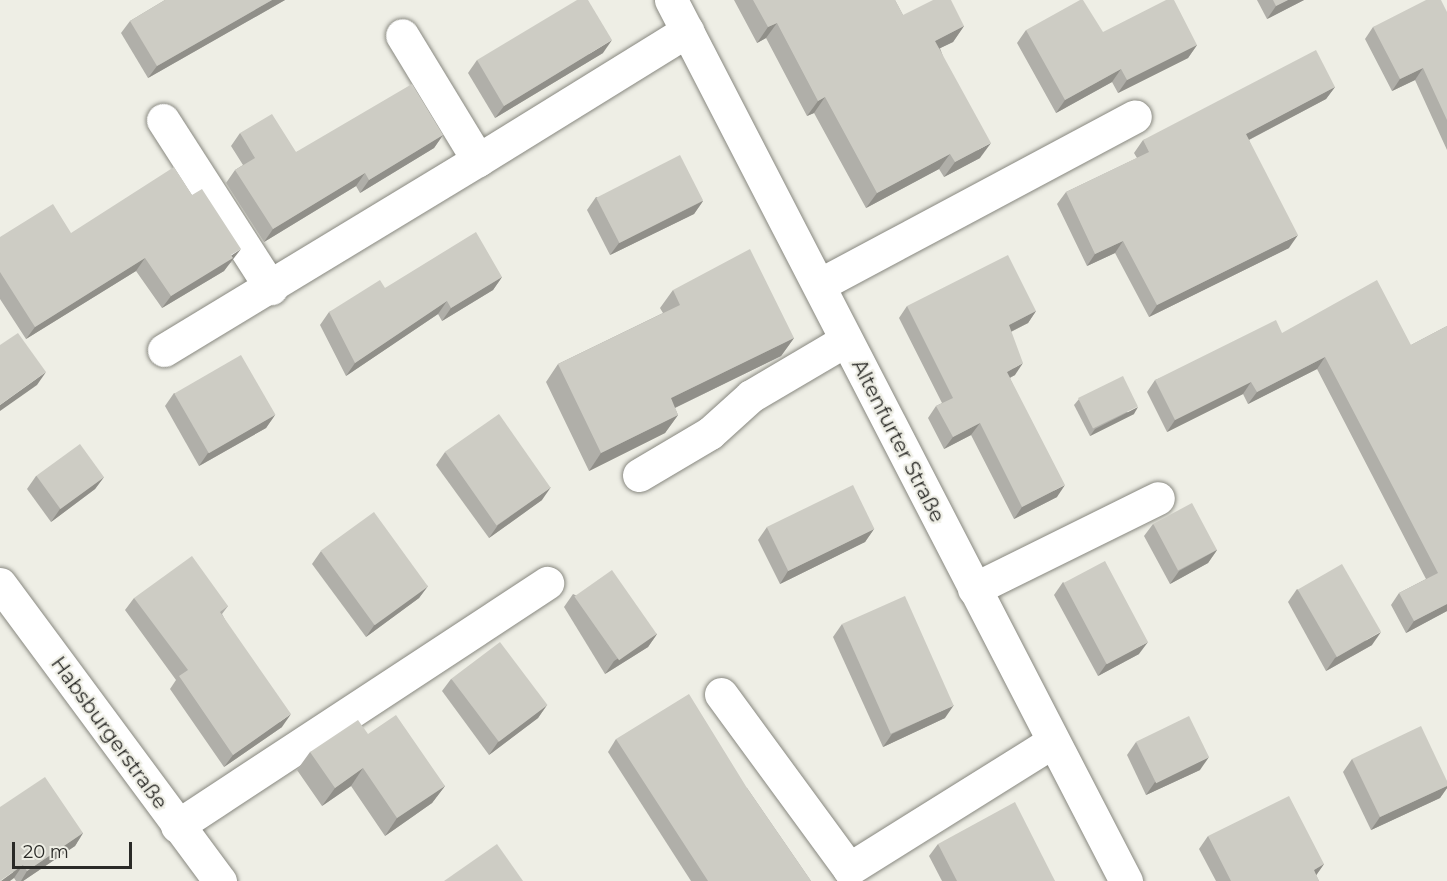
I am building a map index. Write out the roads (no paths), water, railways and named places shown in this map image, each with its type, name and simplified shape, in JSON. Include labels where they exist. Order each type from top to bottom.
[{"type":"street","name":"Altenfurter Straße","points":[[671,0],[1052,742],[1126,881]]},
{"type":"street","points":[[164,350],[271,288],[687,31]]},
{"type":"street","points":[[402,35],[478,160]]},
{"type":"street","points":[[819,285],[1135,116]]},
{"type":"street","points":[[163,120],[271,288]]},
{"type":"street","points":[[639,475],[710,433],[751,396],[846,340]]},
{"type":"street","points":[[974,589],[1158,498]]},
{"type":"street","points":[[177,826],[547,583]]},
{"type":"street","name":"Habsburgerstraße","points":[[0,584],[177,826],[220,881]]},
{"type":"street","points":[[721,694],[849,869],[1052,742]]}]
